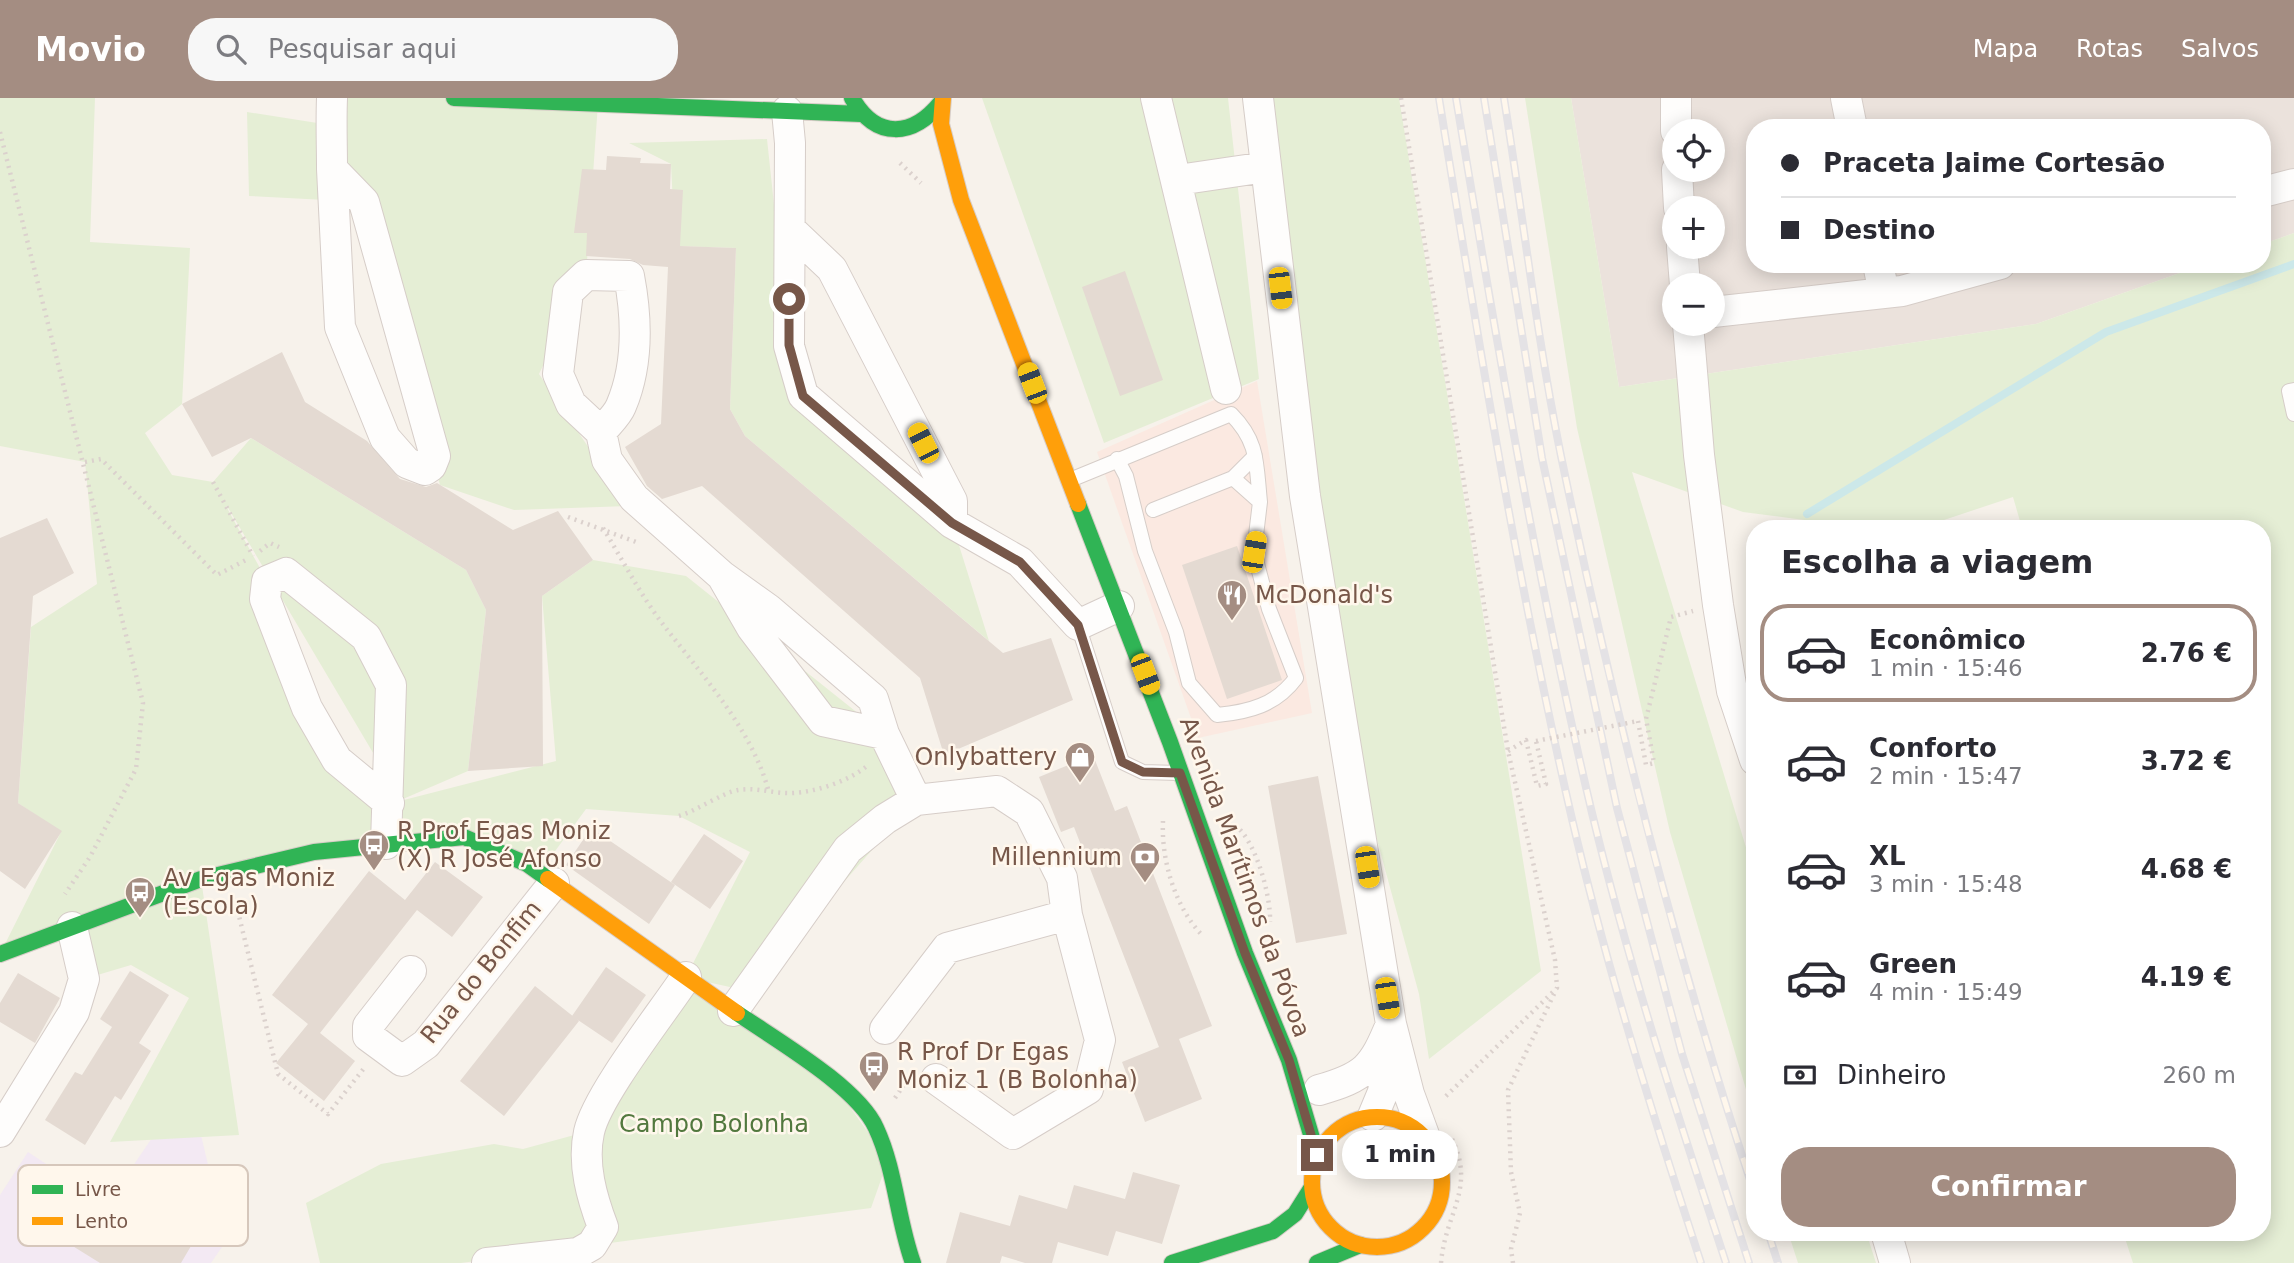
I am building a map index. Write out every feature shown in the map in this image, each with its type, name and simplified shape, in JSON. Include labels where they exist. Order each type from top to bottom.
[{"type":"street","points":[[332,98],[332,169],[340,327],[385,438],[407,463],[425,470],[431,466],[435,456],[364,202],[332,169]]},
{"type":"street","points":[[454,98],[598,101],[861,114]]},
{"type":"street","points":[[852,98],[861,114]]},
{"type":"street","points":[[1156,98],[1178,180],[1226,389]]},
{"type":"street","points":[[1258,98],[1305,496],[1391,1024],[1409,1094],[1435,1132],[1433,1147],[1441,1166],[1443,1186],[1438,1207],[1419,1232],[1398,1244],[1365,1246],[1317,1263]]},
{"type":"street","points":[[1676,98],[1676,119]]},
{"type":"street","points":[[1846,98],[1850,119]]},
{"type":"street","name":"Avenida Marítimos da Póvoa","points":[[861,114],[883,129],[903,136],[934,115],[943,100]]},
{"type":"street","name":"Avenida Marítimos da Póvoa","points":[[943,100],[941,124],[961,200],[1119,606],[1245,953],[1289,1060],[1317,1155]]},
{"type":"street","points":[[787,111],[789,345],[803,396],[952,523],[1020,562],[1078,625],[1119,606]]},
{"type":"street","points":[[1178,180],[1266,167]]},
{"type":"street","name":"Avenida Marítimos da Póvoa","points":[[935,171],[961,200]]},
{"type":"street","points":[[2271,190],[2294,184]]},
{"type":"street","points":[[790,229],[832,269],[951,501],[952,523]]},
{"type":"street","points":[[1880,273],[1884,293]]},
{"type":"street","points":[[1725,311],[1902,291],[1967,273]]},
{"type":"street","points":[[601,432],[621,408],[634,354],[635,306],[629,276],[586,275],[568,292],[558,374],[571,404],[601,432],[607,460],[634,498],[722,576],[768,609],[873,699],[884,734],[916,800]]},
{"type":"street","points":[[1689,336],[1699,456],[1718,605],[1732,691],[1746,733]]},
{"type":"street","points":[[387,844],[389,803],[391,685],[366,636],[286,573],[267,581],[265,598],[307,708],[337,760],[389,803]]},
{"type":"street","points":[[722,576],[752,628],[823,721],[884,734]]},
{"type":"street","points":[[733,1010],[848,849],[886,819],[916,800],[997,791],[1029,811],[1062,878],[1067,915],[1100,1040],[1088,1090],[1013,1134],[936,1079]]},
{"type":"street","points":[[0,954],[201,879],[314,852],[464,837],[527,864],[829,1079],[866,1111],[888,1160],[899,1226],[913,1263]]},
{"type":"street","name":"Rua do Bonfim","points":[[411,971],[368,1026],[368,1036],[402,1061],[426,1044],[554,883]]},
{"type":"street","points":[[886,1029],[947,948],[1067,915]]},
{"type":"street","points":[[0,1132],[74,1012],[84,979],[72,927]]},
{"type":"street","points":[[487,1263],[578,1253],[592,1245],[603,1227],[592,1197],[587,1158],[589,1131],[610,1090],[686,977]]},
{"type":"street","points":[[1384,1263],[1365,1246],[1345,1239],[1328,1224],[1316,1205],[1312,1187],[1317,1155],[1339,1129],[1346,1108],[1344,1083],[1364,1073],[1379,1055],[1391,1024]]},
{"type":"street","points":[[1346,1108],[1383,1092],[1391,1024]]},
{"type":"street","name":"Avenida Marítimos da Póvoa","points":[[1289,1060],[1346,1108]]},
{"type":"street","points":[[1346,1108],[1435,1132]]},
{"type":"street","points":[[1172,1263],[1273,1231],[1295,1214],[1312,1187]]},
{"type":"street","points":[[892,1251],[899,1226]]},
{"type":"street","points":[[1419,1232],[1424,1253]]},
{"type":"street","points":[[1889,1241],[1895,1263]]},
{"type":"lane","points":[[2294,390],[2289,391],[2294,414]]},
{"type":"lane","points":[[1070,480],[1117,459],[1231,414],[1248,431],[1255,456],[1260,502],[1254,552],[1269,609],[1296,678],[1284,694],[1247,713],[1217,715],[1189,683],[1176,632],[1145,551],[1126,476],[1117,459]]},
{"type":"lane","points":[[1153,510],[1233,478],[1255,456]]},
{"type":"lane","points":[[1233,478],[1260,502]]},
{"type":"lane","points":[[1078,625],[1122,762],[1143,772],[1180,773]]},
{"type":"path","points":[[1401,98],[1508,751],[1556,960],[1557,988],[1508,1090],[1511,1172],[1520,1213],[1511,1249],[1513,1263]]},
{"type":"path","points":[[0,132],[85,462],[143,703],[136,769],[90,857],[61,899]]},
{"type":"path","points":[[85,462],[101,459],[217,575],[253,556],[270,543],[286,550]]},
{"type":"path","points":[[213,482],[253,556]]},
{"type":"path","points":[[603,528],[660,621],[694,663],[761,762],[768,789]]},
{"type":"path","points":[[1508,751],[1526,740],[1537,786],[1546,784],[1536,741],[1638,721],[1646,765],[1654,763],[1646,719],[1671,617],[1718,605]]},
{"type":"path","points":[[679,816],[702,809],[736,790],[768,789],[791,793],[812,790],[830,785],[867,766]]},
{"type":"path","points":[[226,873],[278,1073],[328,1115],[381,1046]]},
{"type":"path","points":[[1444,1098],[1557,988]]},
{"type":"path","points":[[874,1130],[916,1066],[936,1079]]},
{"type":"path","points":[[1435,1132],[1459,1153],[1463,1171],[1459,1200],[1445,1235],[1441,1263]]},
{"type":"shaded area","points":[[1571,98],[2294,98],[2294,233],[2271,241],[2271,119],[1746,119],[1746,273],[2180,273],[2036,324],[1619,387]]},
{"type":"shaded area","points":[[1257,381],[1312,713],[1198,738],[1097,452]]},
{"type":"shaded area","points":[[201,1135],[208,1165],[134,1165],[152,1138]]},
{"type":"shaded area","points":[[28,1152],[48,1165],[20,1165]]},
{"type":"shaded area","points":[[18,1167],[18,1246],[223,1246],[211,1263],[0,1263],[0,1195]]},
{"type":"green space","name":"Campo Bolonha","points":[[0,98],[95,98],[90,242],[190,248],[182,404],[145,433],[172,475],[213,482],[251,438],[466,570],[486,610],[468,771],[396,802],[556,761],[542,596],[593,560],[686,576],[884,734],[916,800],[748,991],[689,978],[829,1078],[888,1160],[871,1208],[461,1263],[320,1263],[306,1203],[381,1164],[494,1144],[523,1149],[589,1131],[686,977],[750,852],[679,816],[586,809],[539,873],[464,837],[201,879],[239,1135],[110,1142],[189,998],[131,965],[84,979],[72,927],[0,954],[61,832],[18,803],[31,627],[97,584],[85,462],[0,446]],"holes":[[[227,506],[398,795],[337,760],[267,581]]]},
{"type":"green space","points":[[332,98],[454,98],[598,103],[586,275],[539,374],[628,506],[514,510],[440,485],[364,202],[249,196],[247,112],[330,125]]},
{"type":"green space","points":[[982,98],[1228,98],[1259,379],[1104,443]]},
{"type":"green space","points":[[1258,98],[1399,98],[1541,971],[1429,1059],[1419,994],[1342,711]]},
{"type":"green space","points":[[1525,98],[1571,98],[1619,387],[2036,324],[2180,273],[2271,273],[2271,241],[2294,233],[2294,1263],[2133,1263],[2126,1241],[2271,1241],[2271,520],[2020,520],[2013,497],[1944,520],[1804,520],[1743,512],[1632,472],[1746,847],[1746,1090],[1670,832],[1577,428]]},
{"type":"green space","points":[[767,139],[789,345],[803,395],[952,523],[989,641],[745,436],[730,409],[736,248],[675,246],[671,164],[629,143]]},
{"type":"green space","points":[[1791,1241],[1869,1241],[1876,1263],[1798,1263]]},
{"type":"building","points":[[607,156],[641,158],[640,163],[671,164],[670,189],[683,190],[680,246],[736,248],[730,409],[745,436],[1003,653],[1051,638],[1073,700],[944,755],[920,678],[702,486],[662,499],[647,486],[625,447],[661,424],[668,267],[643,265],[630,259],[586,256],[587,233],[574,233],[582,169],[606,170]]},
{"type":"building","points":[[1125,271],[1163,380],[1120,396],[1082,287]]},
{"type":"building","points":[[282,352],[305,402],[367,441],[400,479],[426,487],[437,483],[513,530],[558,511],[593,560],[542,596],[543,766],[468,771],[486,610],[466,570],[251,438],[212,457],[182,404]]},
{"type":"building","points":[[47,518],[74,573],[33,596],[18,803],[62,831],[25,889],[0,871],[0,538]]},
{"type":"building","name":"McDonald's","points":[[1237,546],[1282,680],[1227,699],[1182,565]]},
{"type":"building","points":[[1093,755],[1115,811],[1127,806],[1212,1026],[1179,1039],[1202,1099],[1145,1122],[1122,1062],[1159,1047],[1074,827],[1061,832],[1039,777]]},
{"type":"building","points":[[1318,776],[1347,934],[1296,943],[1268,786]]},
{"type":"building","points":[[591,828],[675,885],[649,924],[566,865]]},
{"type":"building","points":[[704,834],[743,861],[710,909],[671,882]]},
{"type":"building","points":[[435,862],[483,897],[452,937],[417,910],[320,1033],[355,1061],[324,1101],[276,1063],[308,1024],[272,995],[369,871],[405,900]]},
{"type":"building","points":[[606,967],[646,995],[612,1043],[572,1016]]},
{"type":"building","points":[[130,971],[169,995],[139,1043],[151,1051],[121,1100],[115,1096],[85,1145],[45,1120],[75,1072],[82,1075],[112,1027],[100,1019]]},
{"type":"building","points":[[18,973],[60,998],[35,1043],[0,1022],[0,1003]]},
{"type":"building","points":[[535,986],[579,1021],[504,1116],[460,1081]]},
{"type":"building","points":[[1133,1172],[1180,1185],[1162,1244],[1116,1231],[1108,1256],[1058,1242],[1052,1263],[1025,1263],[1002,1256],[1000,1263],[946,1263],[960,1212],[1010,1226],[1019,1195],[1067,1209],[1074,1185],[1125,1199]]},
{"type":"building","points":[[73,1246],[191,1246],[181,1263],[100,1263]]},
{"type":"waterway","points":[[2271,272],[2294,264]]},
{"type":"waterway","points":[[1807,514],[2106,332],[2269,273]]},
{"type":"railway","points":[[1439,98],[1516,550],[1572,819],[1632,1042],[1701,1263]]},
{"type":"railway","points":[[1456,98],[1535,546],[1592,813],[1638,983],[1726,1263]]},
{"type":"railway","points":[[1484,98],[1542,458],[1617,808],[1682,1054],[1749,1263]]},
{"type":"railway","points":[[1504,98],[1552,412],[1602,643],[1672,920],[1746,1167]]},
{"type":"railway","points":[[1771,1241],[1778,1263]]},
{"type":"traffic: fast","points":[[454,98],[861,114]]},
{"type":"traffic: fast","points":[[852,98],[872,121],[895,129],[919,122],[942,101]]},
{"type":"traffic: fast","points":[[1078,504],[1170,742],[1245,953],[1289,1060],[1317,1155]]},
{"type":"traffic: fast","points":[[0,954],[201,879],[314,852],[464,837],[527,864],[548,879]]},
{"type":"traffic: fast","points":[[737,1013],[814,1065],[866,1112],[883,1144],[913,1263]]},
{"type":"traffic: fast","points":[[1172,1263],[1273,1231],[1295,1214],[1312,1187]]},
{"type":"traffic: fast","points":[[1317,1263],[1360,1245]]},
{"type":"traffic: slow","points":[[943,98],[941,124],[961,200],[1078,504]]},
{"type":"traffic: slow","points":[[548,879],[737,1013]]},
{"type":"traffic: slow","points":[[1377,1117],[1402,1122],[1423,1136],[1437,1157],[1442,1182],[1437,1207],[1423,1228],[1402,1242],[1377,1247],[1352,1242],[1331,1228],[1317,1207],[1312,1182],[1317,1157],[1331,1136],[1352,1122],[1377,1117]]},
{"type":"place","name":"McDonald's","points":[[1232,622]]},
{"type":"place","name":"Onlybattery","points":[[1080,784]]},
{"type":"place","name":"R Prof Egas Moniz (X) R José Afonso","points":[[374,872]]},
{"type":"place","name":"Millennium","points":[[1145,884]]},
{"type":"place","name":"Av Egas Moniz (Escola)","points":[[140,919]]},
{"type":"place","name":"R Prof Dr Egas Moniz 1 (B Bolonha)","points":[[874,1093]]},
{"type":"route","points":[[789,299],[789,345],[803,396],[952,523],[1020,562],[1078,625],[1122,762],[1143,772],[1180,773],[1245,953],[1289,1060],[1317,1155]]}]
